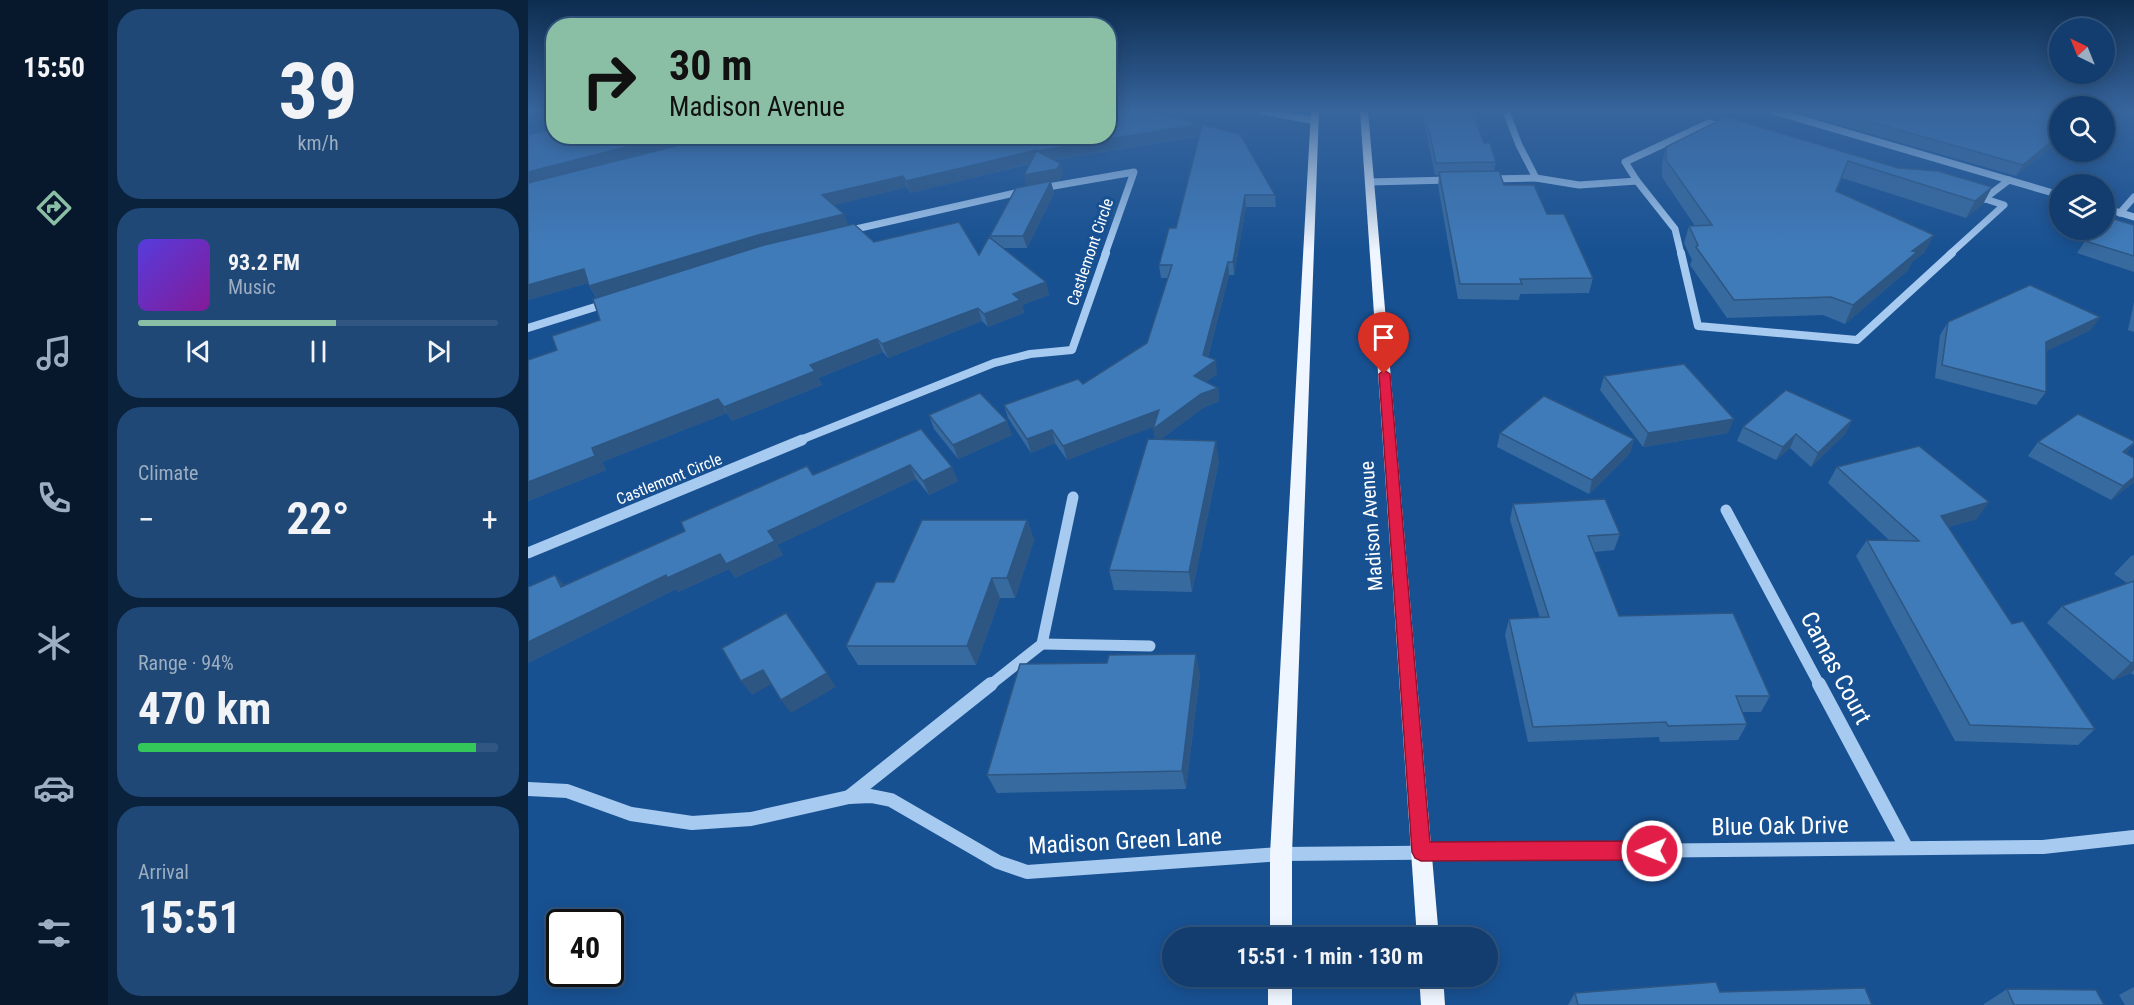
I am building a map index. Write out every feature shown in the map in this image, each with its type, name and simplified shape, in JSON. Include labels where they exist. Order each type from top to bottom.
[{"type":"main road","points":[[1281,927],[1281,854],[1313,158]]},
{"type":"main road","name":"Madison Avenue","points":[[1368,158],[1427,927]]},
{"type":"main road","points":[[1280,987],[1280,1005]]},
{"type":"main road","points":[[1432,987],[1433,1005]]},
{"type":"street","points":[[1526,158],[1536,178]]},
{"type":"street","points":[[1634,158],[1625,162],[1637,181],[1675,228],[1698,326],[1857,340],[2004,205],[1963,192]]},
{"type":"street","points":[[1933,158],[2049,192]]},
{"type":"street","name":"Castlemont Circle","points":[[528,553],[942,382],[1021,356],[1072,350],[1134,172],[1019,192],[836,234]]},
{"type":"street","points":[[1476,179],[1536,178],[1580,184],[1637,181]]},
{"type":"street","points":[[1370,182],[1464,180]]},
{"type":"street","points":[[1984,199],[2009,180]]},
{"type":"street","points":[[2120,213],[2134,197]]},
{"type":"street","points":[[2115,211],[2134,217]]},
{"type":"street","points":[[528,328],[617,300]]},
{"type":"street","points":[[1042,644],[1073,497]]},
{"type":"street","name":"Camas Court","points":[[1726,510],[1906,847]]},
{"type":"street","points":[[849,797],[1042,644],[1150,646]]},
{"type":"street","name":"Madison Green Lane","points":[[528,789],[567,791],[631,814],[692,823],[751,819],[849,797],[871,796],[891,800],[998,862],[1027,872],[1281,854]]},
{"type":"street","name":"Blue Oak Drive","points":[[1281,854],[2043,847],[2134,837]]},
{"type":"building","points":[[528,158],[583,158],[528,172]]},
{"type":"building","points":[[628,158],[1004,158],[906,181],[903,176],[822,195],[844,214],[758,235],[589,286],[584,269],[528,285],[528,183]]},
{"type":"building","points":[[1033,158],[1050,158],[1060,163],[1057,169],[1024,175]]},
{"type":"building","points":[[1194,158],[1254,158],[1275,195],[1245,195],[1233,262],[1228,262],[1203,355],[1216,360],[1194,376],[1218,388],[1201,394],[1153,429],[1159,410],[1063,446],[1052,430],[1027,439],[1004,405],[1078,379],[1083,384],[1147,343],[1172,265],[1159,265],[1169,228],[1176,228]]},
{"type":"building","points":[[1435,158],[1495,158],[1496,162],[1436,163]]},
{"type":"building","points":[[1666,158],[1864,158],[1898,168],[1938,171],[1992,187],[1975,201],[1848,161],[1836,191],[1934,235],[1912,251],[1917,252],[1853,305],[1831,297],[1734,300],[1696,247],[1698,245],[1689,226],[1712,225]]},
{"type":"building","points":[[1998,158],[2031,158],[2023,165]]},
{"type":"building","points":[[1499,171],[1504,185],[1534,185],[1547,214],[1564,214],[1593,278],[1520,279],[1522,284],[1460,284],[1439,172]]},
{"type":"building","points":[[1051,181],[1023,236],[990,236],[1016,188]]},
{"type":"building","points":[[2115,219],[2134,225],[2134,256],[2085,241],[2115,240]]},
{"type":"building","points":[[959,222],[979,255],[989,237],[1046,282],[1013,294],[1020,300],[984,314],[978,308],[882,344],[877,339],[810,365],[815,371],[724,407],[718,399],[592,448],[595,456],[528,482],[528,360],[557,350],[552,336],[600,320],[593,299],[764,245],[854,224],[874,242]]},
{"type":"building","points":[[2030,285],[2100,317],[2046,342],[2046,392],[1942,365],[1948,322]]},
{"type":"building","points":[[1684,364],[1734,419],[1648,433],[1604,376]]},
{"type":"building","points":[[1786,390],[1852,420],[1818,453],[1796,434],[1783,447],[1743,427]]},
{"type":"building","points":[[980,393],[1007,421],[953,445],[929,415]]},
{"type":"building","points":[[1544,396],[1634,439],[1592,480],[1500,433]]},
{"type":"building","points":[[2078,414],[2134,441],[2123,452],[2134,458],[2134,477],[2123,486],[2038,442]]},
{"type":"building","points":[[921,429],[952,467],[923,481],[910,465],[768,531],[775,541],[726,564],[720,554],[667,578],[666,575],[528,642],[528,587],[555,575],[561,587],[685,531],[681,522],[807,466],[813,475]]},
{"type":"building","points":[[1148,439],[1216,441],[1189,572],[1109,570]]},
{"type":"building","points":[[1919,446],[1989,502],[1941,516],[2012,624],[2023,621],[2095,729],[1970,725],[1867,540],[1919,541],[1837,467]]},
{"type":"building","points":[[1605,499],[1620,534],[1588,536],[1619,616],[1733,613],[1770,696],[1736,696],[1747,724],[1668,726],[1666,722],[1533,727],[1509,619],[1549,617],[1513,504]]},
{"type":"building","points":[[922,520],[1027,520],[1007,578],[992,578],[967,646],[846,646],[876,582],[894,582]]},
{"type":"building","points":[[2134,581],[2134,662],[2131,663],[2062,606]]},
{"type":"building","points":[[786,613],[827,673],[781,700],[763,670],[741,681],[722,648]]},
{"type":"building","points":[[1196,654],[1182,771],[987,775],[1020,664],[1107,663],[1109,655]]},
{"type":"building","points":[[1716,982],[1720,992],[1865,988],[1872,1005],[1578,1005],[1575,993]]},
{"type":"building","points":[[2007,989],[2096,990],[2104,1005],[2014,1005]]},
{"type":"route","points":[[1384,374],[1421,852],[1652,851]]}]
